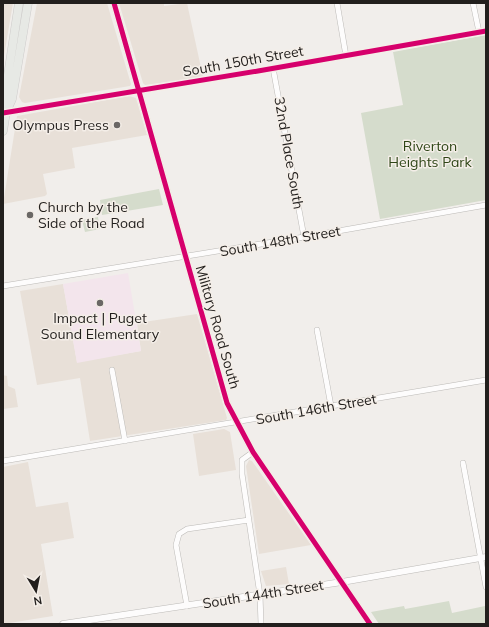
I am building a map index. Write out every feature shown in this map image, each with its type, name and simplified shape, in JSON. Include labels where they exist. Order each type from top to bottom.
[{"type":"main road","points":[[3,131],[5,113],[4,101],[19,3]]},
{"type":"main road","points":[[5,113],[12,99],[28,3]]},
{"type":"street","name":"Military Road South","points":[[114,3],[227,403],[236,423],[253,452],[370,624]]},
{"type":"street","points":[[337,3],[346,56]]},
{"type":"street","points":[[473,3],[479,32]]},
{"type":"street","name":"South 150th Street","points":[[5,113],[486,31]]},
{"type":"street","name":"32nd Place South","points":[[274,68],[304,238]]},
{"type":"street","name":"South 148th Street","points":[[3,286],[304,238],[486,205]]},
{"type":"street","points":[[317,330],[331,406]]},
{"type":"street","points":[[112,370],[124,441]]},
{"type":"street","name":"South 146th Street","points":[[3,461],[486,380]]},
{"type":"street","points":[[253,452],[242,460],[242,465],[260,595],[261,624]]},
{"type":"street","points":[[463,463],[484,557],[486,587]]},
{"type":"street","points":[[187,606],[176,545],[179,534],[187,529],[249,520]]},
{"type":"street","name":"South 144th Street","points":[[63,624],[342,582],[484,557]]},
{"type":"shaded area","points":[[3,3],[13,3],[3,62]]},
{"type":"shaded area","points":[[37,3],[107,3],[131,84],[130,86],[25,103],[22,102],[19,97]]},
{"type":"shaded area","points":[[119,3],[164,3],[164,6],[187,3],[203,77],[145,85],[143,83]]},
{"type":"shaded area","points":[[129,96],[136,98],[147,135],[72,148],[75,168],[43,174],[47,194],[45,196],[3,204],[17,116]]},
{"type":"shaded area","name":"Impact | Puget Sound Elementary","points":[[128,273],[141,351],[77,363],[63,284]]},
{"type":"shaded area","points":[[63,284],[77,362],[141,351],[137,323],[197,314],[227,418],[226,420],[90,441],[80,378],[37,385],[20,291]]},
{"type":"shaded area","points":[[3,375],[7,376],[8,386],[15,389],[18,407],[3,409]]},
{"type":"shaded area","points":[[224,429],[230,432],[236,470],[199,476],[193,434]]},
{"type":"shaded area","points":[[249,460],[252,461],[311,545],[259,554],[246,466]]},
{"type":"shaded area","points":[[28,462],[36,507],[68,502],[74,538],[41,544],[53,616],[3,624],[3,467]]},
{"type":"shaded area","points":[[286,567],[289,584],[266,586],[261,571]]},
{"type":"green space","name":"Riverton Heights Park","points":[[486,35],[486,200],[380,219],[361,113],[403,105],[393,52]]},
{"type":"green space","points":[[159,189],[163,205],[102,215],[100,200]]},
{"type":"green space","points":[[98,217],[100,229],[85,232],[82,220]]},
{"type":"green space","points":[[449,601],[452,613],[485,606],[486,624],[379,624],[371,612],[404,606],[405,609]]},
{"type":"cycle path","points":[[114,3],[227,403],[253,452],[370,624]]},
{"type":"cycle path","points":[[3,113],[258,71],[486,31]]},
{"type":"place","name":"Olympus Press","points":[[117,125]]},
{"type":"place","name":"Church by the Side of the Road","points":[[30,215]]},
{"type":"place","name":"Impact | Puget Sound Elementary","points":[[100,303]]}]
